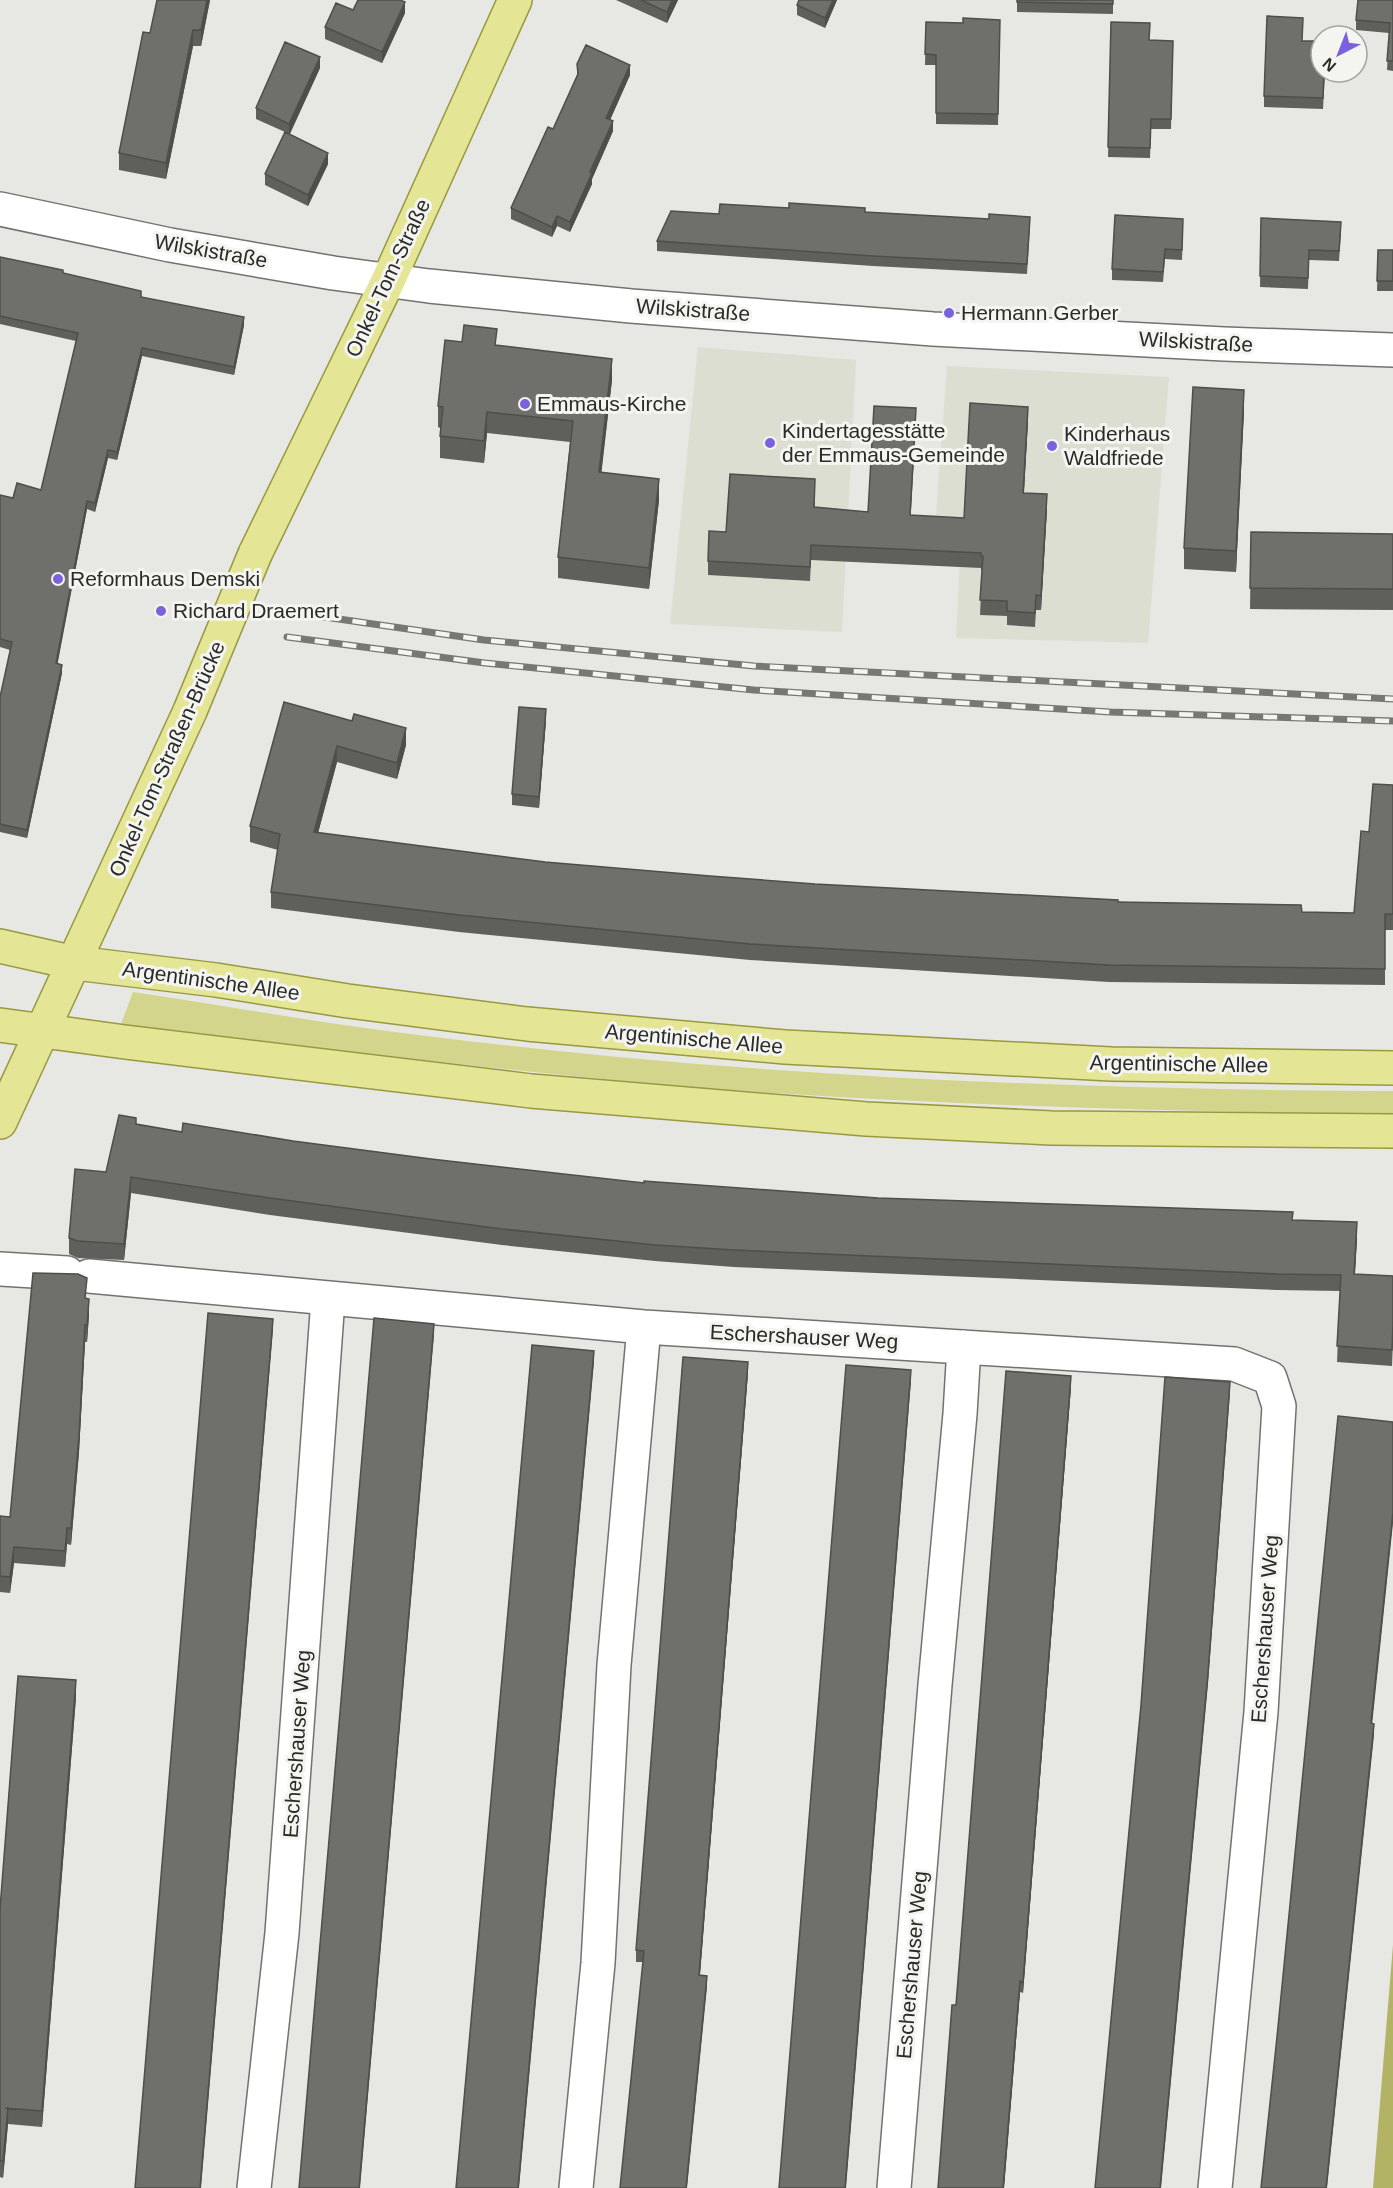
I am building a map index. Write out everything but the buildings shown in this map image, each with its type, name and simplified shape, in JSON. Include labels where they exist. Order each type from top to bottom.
[{"type":"main road","name":"Onkel-Tom-Straße","points":[[255,554],[388,280],[516,0]]},
{"type":"main road","name":"Onkel-Tom-Straßen-Brücke","points":[[75,963],[190,711],[255,554]]},
{"type":"main road","name":"Argentinische Allee","points":[[0,946],[75,963],[216,980],[348,1001],[527,1024],[785,1047],[1111,1064],[1393,1068]]},
{"type":"main road","points":[[0,1122],[75,963]]},
{"type":"main road","points":[[0,1025],[531,1091],[866,1119],[1051,1128],[1393,1131]]},
{"type":"street","name":"Wilskistraße","points":[[0,209],[170,245],[388,280],[631,306],[933,329],[1393,350]]},
{"type":"street","name":"Eschershauser Weg","points":[[0,1269],[78,1274],[644,1327],[1234,1364],[1270,1378],[1279,1406],[1261,1712],[1215,2188]]},
{"type":"street","name":"Eschershauser Weg","points":[[255,2188],[282,1933],[328,1299]]},
{"type":"street","points":[[576,2188],[598,1963],[614,1665],[644,1327]]},
{"type":"street","name":"Eschershauser Weg","points":[[894,2188],[964,1347]]},
{"type":"shaded area","name":"Kindertagesstätte der Emmaus-Gemeinde","points":[[698,347],[856,360],[842,632],[670,624]]},
{"type":"shaded area","name":"Kinderhaus Waldfriede","points":[[947,366],[1169,377],[1148,643],[956,638],[961,543],[936,515]]},
{"type":"shaded area","points":[[1393,1945],[1393,2188],[1373,2188]]},
{"type":"green space","points":[[133,992],[403,1033],[556,1051],[715,1065],[1006,1083],[1199,1089],[1393,1091],[1393,1114],[996,1105],[758,1092],[598,1079],[121,1024]]},
{"type":"railway","points":[[297,613],[484,640],[754,666],[1393,699]]},
{"type":"railway","points":[[287,637],[485,663],[754,690],[1110,712],[1393,721]]},
{"type":"place","name":"Hermann Gerber","points":[[949,313]]},
{"type":"place","name":"Emmaus-Kirche","points":[[525,404]]},
{"type":"place","name":"Kindertagesstätte der Emmaus-Gemeinde","points":[[770,443]]},
{"type":"place","name":"Kinderhaus Waldfriede","points":[[1052,446]]},
{"type":"place","name":"Reformhaus Demski","points":[[58,579]]},
{"type":"place","name":"Richard Draemert","points":[[161,611]]}]
